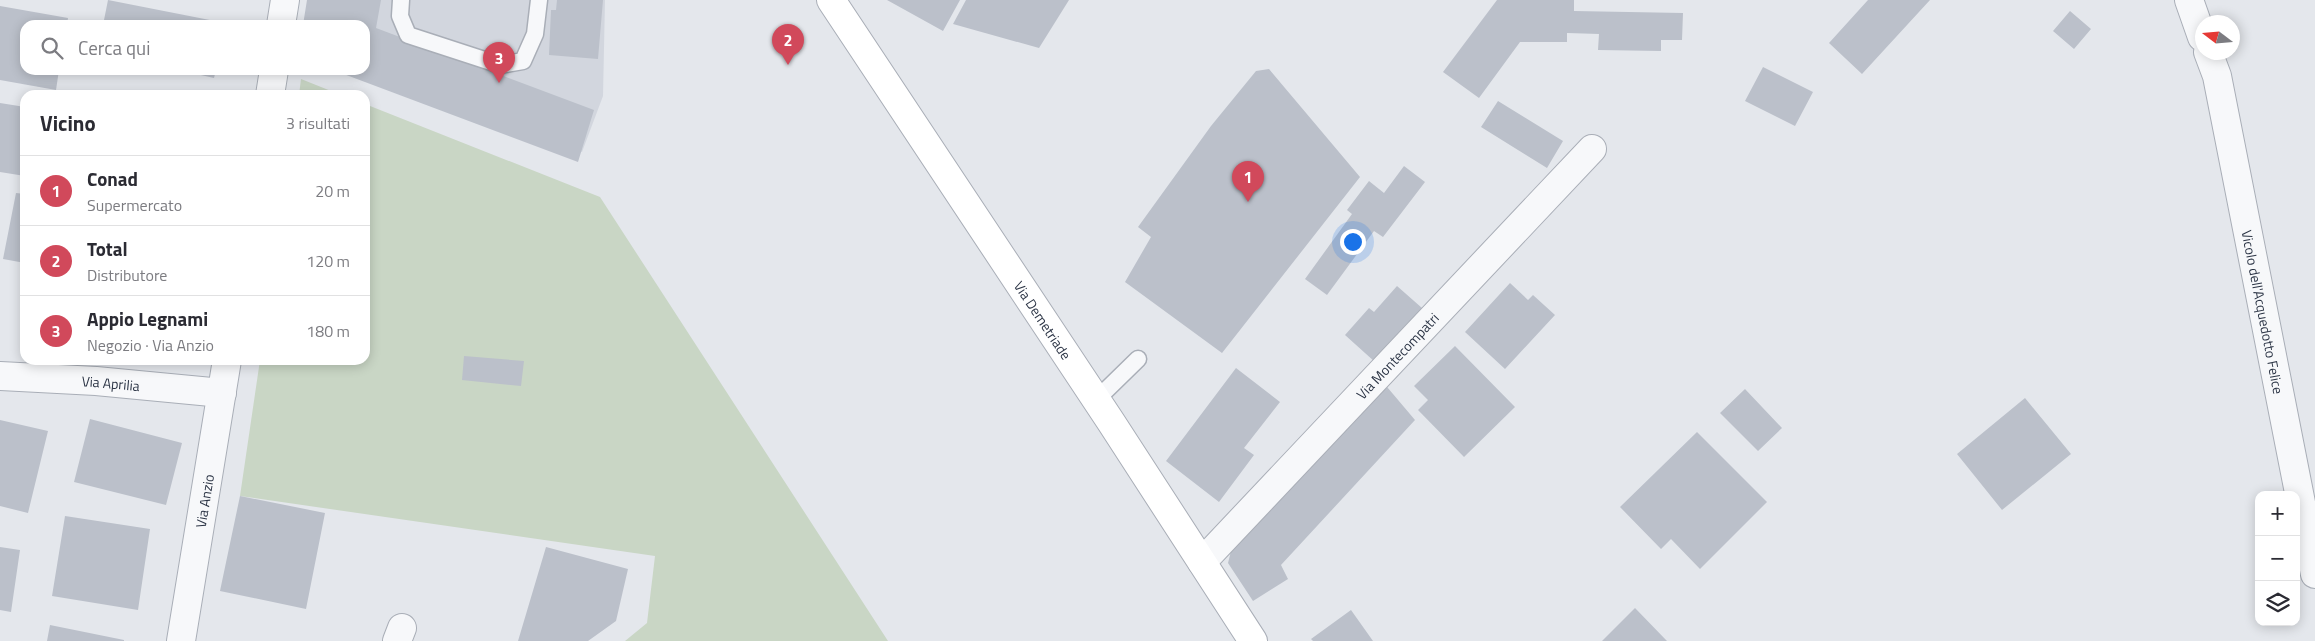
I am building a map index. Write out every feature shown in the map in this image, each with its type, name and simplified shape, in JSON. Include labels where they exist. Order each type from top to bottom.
[{"type":"street","points":[[282,20],[285,0]]},
{"type":"street","name":"Via Demetriade","points":[[831,0],[1253,641]]},
{"type":"street","points":[[2189,0],[2195,17]]},
{"type":"street","name":"Vicolo dell'Acquedotto Felice","points":[[2211,60],[2217,76],[2315,574]]},
{"type":"street","points":[[271,90],[273,75]]},
{"type":"street","name":"Via Montecompatri","points":[[1202,562],[1592,149]]},
{"type":"street","name":"Via Anzio","points":[[181,641],[227,365]]},
{"type":"street","name":"Via Aprilia","points":[[0,376],[96,381],[222,393]]},
{"type":"lane","points":[[401,0],[400,16],[408,35],[500,65],[523,61],[535,34],[539,0]]},
{"type":"lane","points":[[1096,400],[1138,359]]},
{"type":"shaded area","points":[[309,0],[605,0],[603,96],[582,152],[370,74],[370,20],[306,20]]},
{"type":"green space","points":[[301,79],[328,90],[300,90]]},
{"type":"green space","points":[[370,106],[600,197],[888,641],[625,641],[647,623],[655,556],[240,496],[259,365],[370,365]]},
{"type":"building","points":[[108,0],[210,20],[104,20]]},
{"type":"building","points":[[307,0],[381,0],[376,28],[594,110],[578,162],[346,75],[370,75],[370,20],[304,20]]},
{"type":"building","points":[[557,0],[603,0],[598,59],[549,55],[551,10],[556,10]]},
{"type":"building","points":[[887,0],[960,0],[943,31]]},
{"type":"building","points":[[966,0],[1069,0],[1039,48],[953,24]]},
{"type":"building","points":[[1497,0],[1574,0],[1574,11],[1683,13],[1682,40],[1661,40],[1661,51],[1598,50],[1599,34],[1567,33],[1567,42],[1520,42],[1479,98],[1443,72]]},
{"type":"building","points":[[1868,0],[1930,0],[1862,74],[1829,43]]},
{"type":"building","points":[[0,6],[68,18],[68,20],[20,20],[20,75],[58,75],[56,90],[0,80]]},
{"type":"building","points":[[2070,11],[2091,29],[2074,49],[2053,31]]},
{"type":"building","points":[[1763,67],[1813,92],[1795,126],[1745,101]]},
{"type":"building","points":[[1269,69],[1360,177],[1222,353],[1125,282],[1151,237],[1138,227],[1211,126],[1256,71]]},
{"type":"building","points":[[201,75],[215,75],[214,78]]},
{"type":"building","points":[[1498,101],[1563,141],[1547,168],[1481,127]]},
{"type":"building","points":[[0,103],[20,106],[20,175],[0,172]]},
{"type":"building","points":[[1404,166],[1425,182],[1383,237],[1374,231],[1327,295],[1305,279],[1352,214],[1347,210],[1369,181],[1384,193]]},
{"type":"building","points":[[16,193],[20,193],[20,262],[3,259]]},
{"type":"building","points":[[1510,283],[1528,300],[1533,295],[1555,315],[1505,369],[1465,332]]},
{"type":"building","points":[[1397,286],[1422,308],[1375,362],[1345,335],[1369,308],[1374,312]]},
{"type":"building","points":[[1455,346],[1515,407],[1464,457],[1418,410],[1428,400],[1414,386]]},
{"type":"building","points":[[464,356],[524,361],[521,386],[462,380]]},
{"type":"building","points":[[1236,368],[1280,402],[1244,448],[1254,455],[1219,502],[1166,461]]},
{"type":"building","points":[[1382,381],[1415,420],[1281,565],[1288,579],[1253,601],[1228,563],[1231,551]]},
{"type":"building","points":[[1745,389],[1782,428],[1758,451],[1720,413]]},
{"type":"building","points":[[2025,398],[2071,454],[2002,510],[1957,454]]},
{"type":"building","points":[[90,419],[182,443],[166,505],[74,482]]},
{"type":"building","points":[[0,420],[48,431],[28,513],[0,506]]},
{"type":"building","points":[[1697,432],[1767,502],[1700,569],[1671,539],[1661,549],[1620,507]]},
{"type":"building","points":[[240,496],[325,513],[306,609],[220,591]]},
{"type":"building","points":[[65,516],[150,529],[138,610],[52,596]]},
{"type":"building","points":[[0,547],[20,550],[11,612],[0,610]]},
{"type":"building","points":[[546,547],[628,569],[616,621],[588,641],[518,641]]},
{"type":"building","points":[[1635,608],[1667,641],[1602,641]]},
{"type":"building","points":[[1351,610],[1373,641],[1313,641],[1311,639]]},
{"type":"building","points":[[50,625],[124,640],[124,641],[47,641]]},
{"type":"place","name":"Total","points":[[788,65]]},
{"type":"place","name":"Appio Legnami","points":[[499,83]]},
{"type":"place","name":"Conad","points":[[1248,202]]}]
